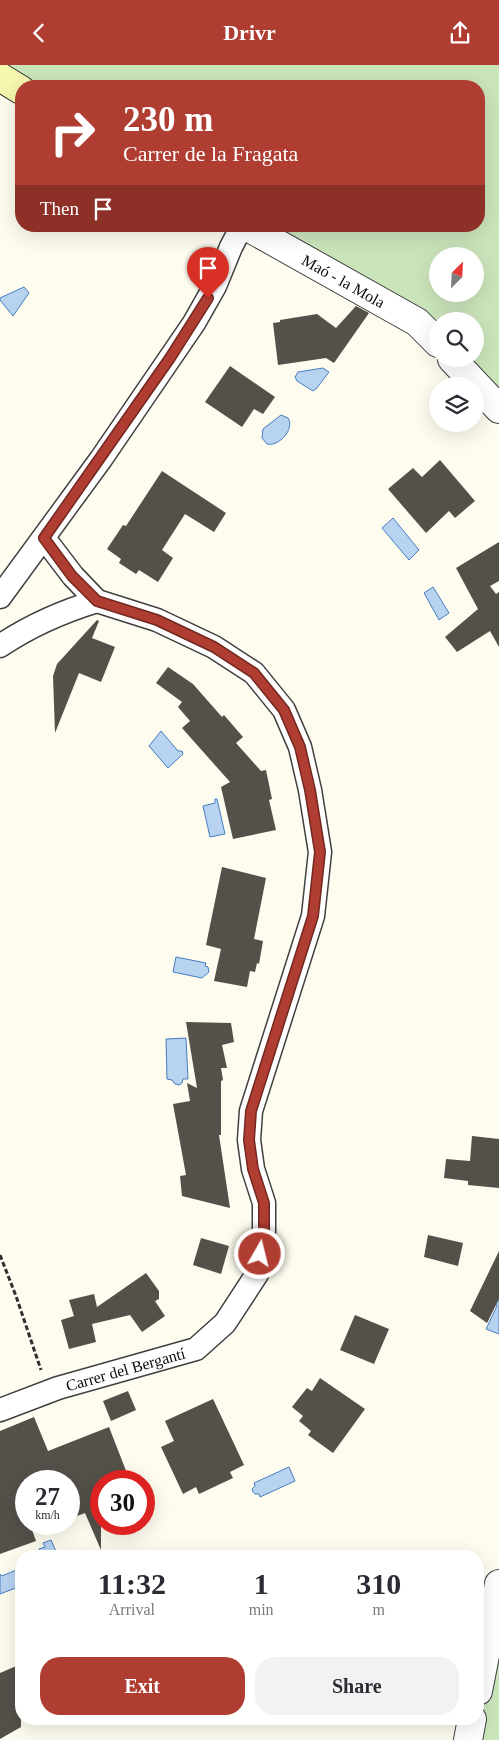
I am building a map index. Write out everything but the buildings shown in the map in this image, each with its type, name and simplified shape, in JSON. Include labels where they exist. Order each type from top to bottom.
[{"type":"main road","points":[[0,77],[15,86]]},
{"type":"street","points":[[0,597],[44,538],[194,323],[215,286],[239,232]]},
{"type":"street","name":"Maó - la Mola","points":[[257,232],[417,322],[429,334]]},
{"type":"street","points":[[460,367],[499,409]]},
{"type":"street","name":"Carrer del Bergantí","points":[[0,1410],[49,1392],[196,1349],[225,1323],[257,1274],[264,1231],[264,1203],[253,1169],[249,1140],[251,1111],[313,916],[320,852],[310,790],[300,747],[284,710],[254,673],[214,647],[157,620],[97,601],[72,576],[44,538]]},
{"type":"street","points":[[0,646],[23,631],[70,610],[97,601]]},
{"type":"street","points":[[484,1660],[499,1584]]},
{"type":"street","points":[[468,1740],[471,1725]]},
{"type":"path","points":[[0,1255],[49,1392]]},
{"type":"green space","points":[[0,65],[499,65],[499,409],[484,393],[484,377],[469,377],[460,367],[484,367],[484,312],[429,312],[429,338],[256,232],[485,232],[485,80],[15,80]]},
{"type":"green space","points":[[499,1584],[499,1740],[468,1740],[475,1725],[484,1725],[484,1660]]},
{"type":"water","points":[[24,287],[29,293],[13,316],[0,298]]},
{"type":"water","points":[[323,368],[329,372],[313,391],[297,381],[295,377],[298,372]]},
{"type":"water","points":[[281,415],[288,418],[290,422],[288,432],[276,443],[267,444],[262,438],[263,429]]},
{"type":"water","points":[[393,518],[419,550],[409,560],[382,528]]},
{"type":"water","points":[[433,587],[449,613],[439,620],[424,593]]},
{"type":"water","points":[[161,731],[178,751],[182,751],[183,754],[168,768],[149,746]]},
{"type":"water","points":[[215,799],[217,799],[225,834],[210,837],[203,806],[215,803]]},
{"type":"water","points":[[176,957],[206,963],[205,966],[208,967],[209,972],[202,978],[173,972]]},
{"type":"water","points":[[186,1038],[188,1079],[183,1079],[179,1085],[167,1079],[166,1039]]},
{"type":"water","points":[[492,1297],[499,1300],[499,1334],[486,1329],[497,1306]]},
{"type":"water","points":[[289,1467],[295,1481],[260,1497],[259,1494],[253,1492],[254,1483]]},
{"type":"water","points":[[51,1540],[55,1550],[39,1550],[45,1547],[43,1543]]},
{"type":"water","points":[[15,1571],[15,1588],[0,1594],[0,1574],[2,1576]]},
{"type":"route","points":[[208,298],[194,323],[101,459],[44,538],[72,576],[97,601],[157,620],[214,647],[254,673],[284,710],[300,747],[310,790],[320,852],[313,916],[251,1111],[249,1140],[253,1169],[264,1203],[264,1231],[260,1254]]}]
